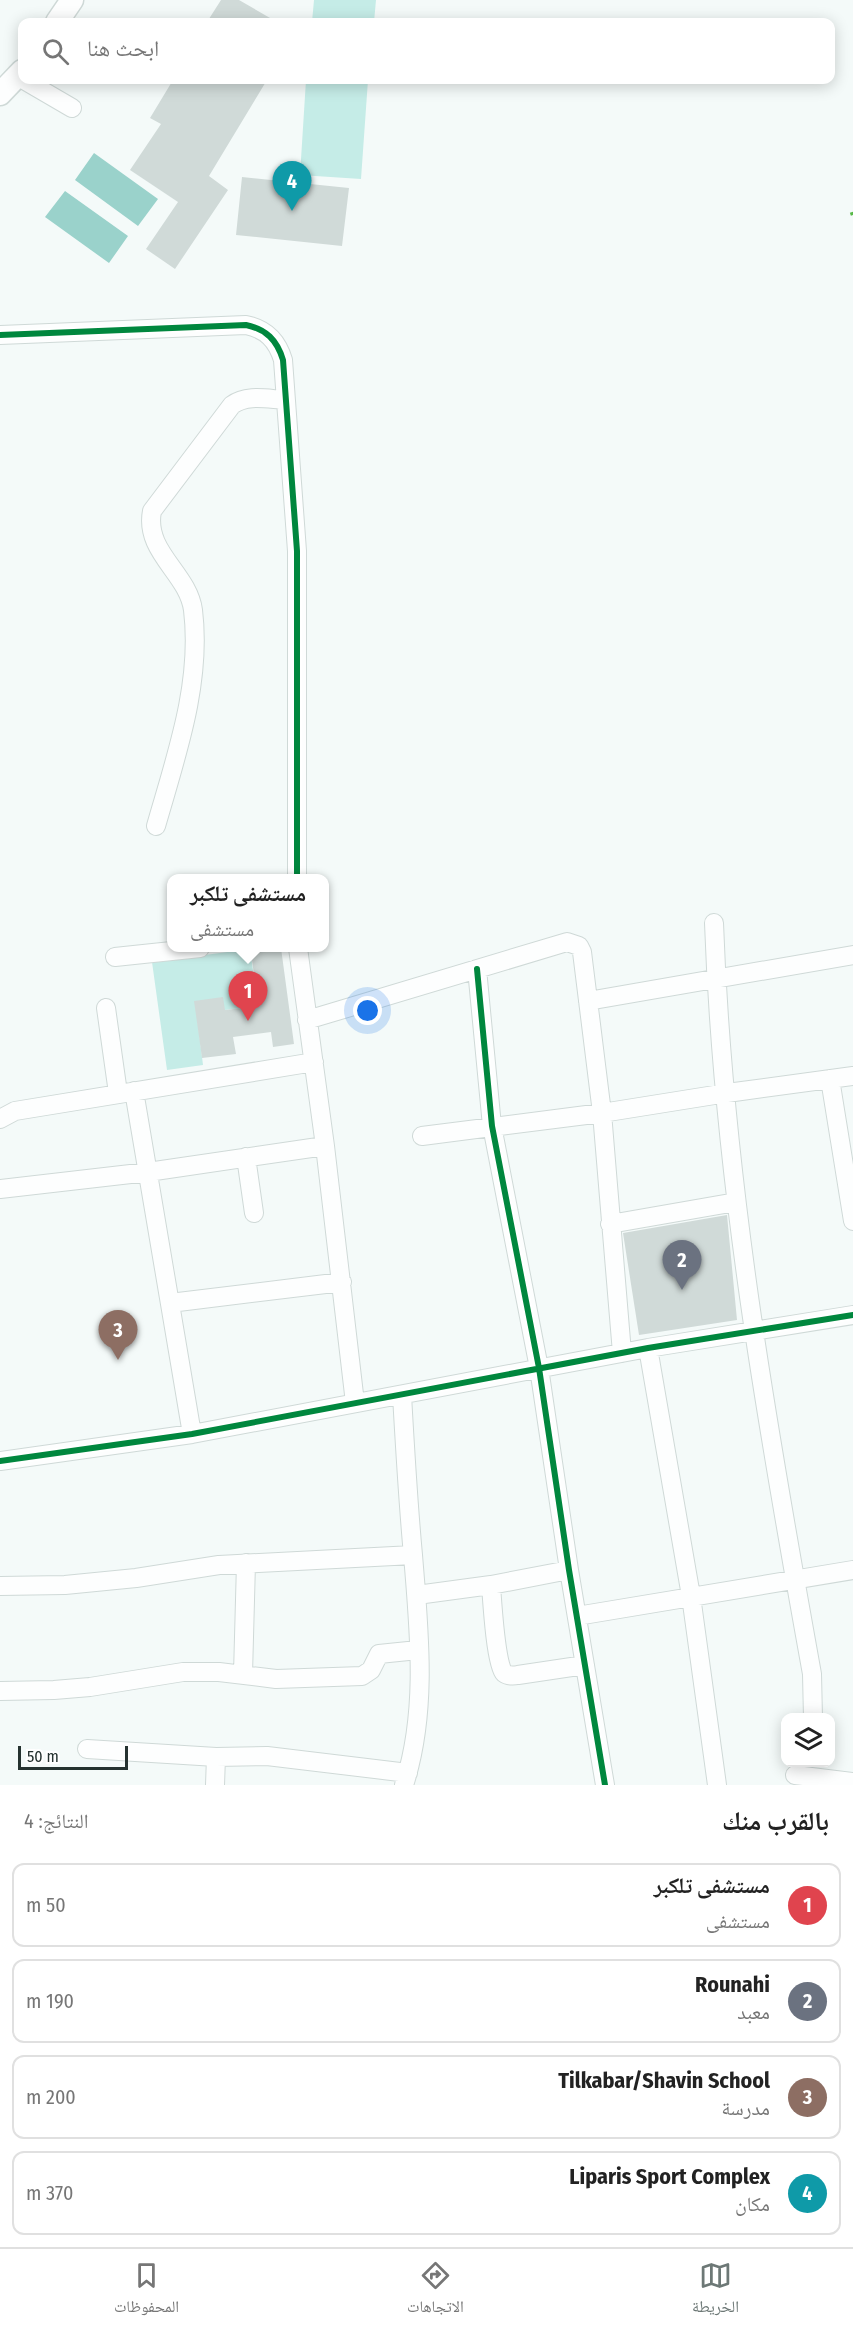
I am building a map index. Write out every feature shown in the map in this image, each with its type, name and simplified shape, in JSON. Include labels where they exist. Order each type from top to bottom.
[{"type":"main road","points":[[60,18],[72,0]]},
{"type":"street","points":[[0,110],[16,81]]},
{"type":"street","points":[[22,84],[72,108]]},
{"type":"street","points":[[0,335],[224,325],[255,327],[270,336],[280,351],[283,360],[297,551],[297,874]]},
{"type":"street","points":[[156,826],[192,687],[194,633],[191,600],[156,546],[150,520],[152,511],[232,405],[248,398],[285,400]]},
{"type":"street","points":[[714,923],[716,978],[736,1202],[753,1331],[812,1674],[813,1713]]},
{"type":"street","points":[[307,1020],[572,942],[579,946],[582,952],[602,1113],[622,1353]]},
{"type":"street","points":[[115,957],[167,951]]},
{"type":"street","points":[[298,952],[325,1146],[355,1403]]},
{"type":"street","points":[[588,1001],[853,955]]},
{"type":"street","points":[[477,969],[492,1126],[539,1368],[569,1570],[605,1785]]},
{"type":"street","points":[[106,1008],[148,1172],[192,1434]]},
{"type":"street","points":[[0,1119],[15,1111],[314,1062]]},
{"type":"street","points":[[422,1136],[602,1113],[853,1076]]},
{"type":"street","points":[[830,1079],[852,1211]]},
{"type":"street","points":[[0,1189],[148,1172],[325,1146]]},
{"type":"street","points":[[246,1156],[254,1213]]},
{"type":"street","points":[[610,1224],[736,1202]]},
{"type":"street","points":[[170,1303],[342,1282]]},
{"type":"street","points":[[0,1461],[192,1434],[648,1348],[853,1316]]},
{"type":"street","points":[[648,1348],[691,1596],[717,1785]]},
{"type":"street","points":[[87,1749],[216,1757],[267,1756],[406,1779],[420,1686],[417,1595],[402,1395]]},
{"type":"street","points":[[0,1586],[77,1584],[136,1578],[219,1565],[413,1555]]},
{"type":"street","points":[[243,1674],[246,1563]]},
{"type":"street","points":[[417,1595],[491,1585],[569,1570]]},
{"type":"street","points":[[578,1616],[853,1570]]},
{"type":"street","points":[[491,1585],[499,1661],[504,1673],[518,1676],[585,1665]]},
{"type":"street","points":[[0,1691],[90,1687],[183,1672],[219,1672],[276,1679],[362,1676],[369,1673],[377,1656],[382,1652],[418,1650]]},
{"type":"street","points":[[215,1785],[216,1757]]},
{"type":"street","points":[[795,1774],[853,1782]]},
{"type":"shaded area","points":[[314,0],[376,0],[374,18],[312,18]]},
{"type":"shaded area","points":[[306,84],[368,84],[361,179],[300,175]]},
{"type":"shaded area","points":[[94,153],[158,199],[138,226],[75,180]]},
{"type":"shaded area","points":[[65,191],[128,236],[109,263],[45,217]]},
{"type":"shaded area","points":[[227,952],[250,952],[258,1006],[225,1010],[195,1001],[203,1065],[167,1070],[152,962]]},
{"type":"building","points":[[221,0],[239,0],[270,18],[210,18]]},
{"type":"building","points":[[171,84],[265,84],[209,176],[228,190],[175,269],[146,249],[178,202],[130,170],[161,124],[150,118]]},
{"type":"building","points":[[242,177],[349,188],[342,246],[236,235]]},
{"type":"building","points":[[251,952],[282,952],[294,1044],[273,1047],[271,1032],[233,1037],[236,1054],[202,1058],[194,1001],[223,997],[225,1010],[258,1006]]},
{"type":"building","points":[[727,1215],[737,1320],[639,1335],[623,1233]]},
{"type":"cycle path","points":[[0,335],[246,325],[270,336],[278,347],[283,360],[297,551],[297,874]]},
{"type":"cycle path","points":[[477,969],[492,1126],[539,1368],[569,1570],[605,1785]]},
{"type":"cycle path","points":[[0,1461],[192,1434],[648,1348],[853,1315]]},
{"type":"place","name":"Liparis Sport Complex","points":[[292,211]]},
{"type":"place","name":"مستشفى تلكبر","points":[[248,1021]]},
{"type":"place","name":"Rounahi","points":[[682,1290]]},
{"type":"place","name":"Tilkabar/Shavin School","points":[[118,1360]]}]
